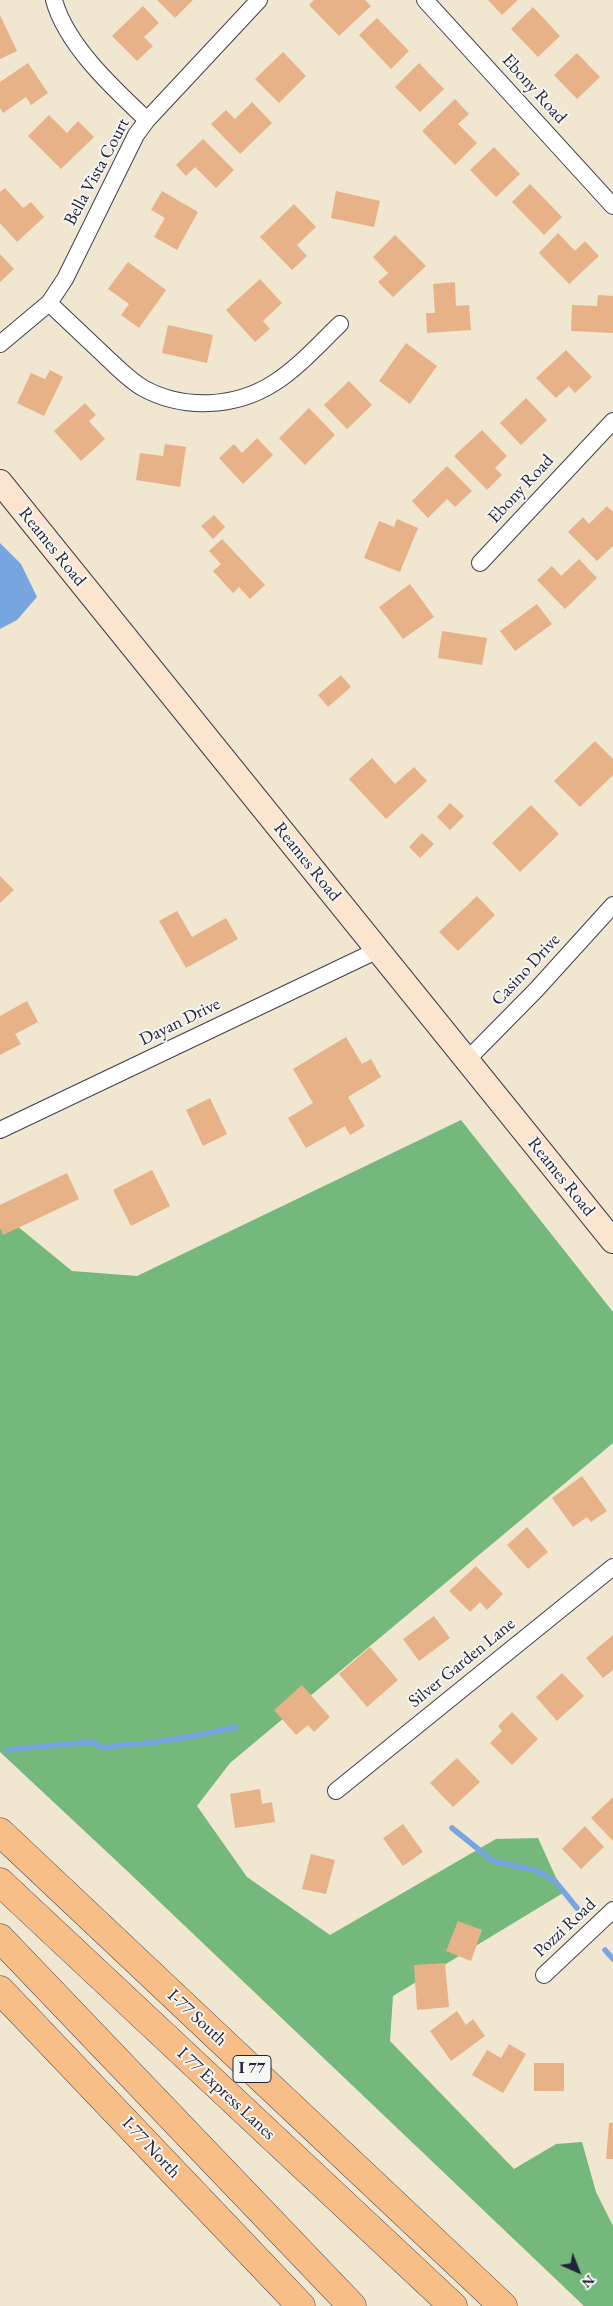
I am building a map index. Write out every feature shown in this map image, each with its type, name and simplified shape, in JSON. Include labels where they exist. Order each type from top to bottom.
[{"type":"highway","name":"I-77 South","points":[[0,1832],[504,2306]]},
{"type":"highway","name":"I 77 Express Lanes","points":[[0,1882],[453,2306]]},
{"type":"highway","points":[[0,1938],[352,2306]]},
{"type":"highway","name":"I-77 North","points":[[0,1990],[301,2306]]},
{"type":"highway","points":[[383,2241],[417,2293],[430,2306]]},
{"type":"main road","name":"Reames Road","points":[[0,482],[613,1241]]},
{"type":"street","points":[[54,0],[73,37],[98,73],[147,120]]},
{"type":"street","name":"Bella Vista Court","points":[[0,344],[49,303],[65,279],[136,135],[147,120],[259,0]]},
{"type":"street","name":"Ebony Road","points":[[425,0],[613,206]]},
{"type":"street","points":[[49,303],[125,374],[142,387],[162,396],[188,402],[212,404],[258,391],[274,383],[340,324]]},
{"type":"street","name":"Ebony Road","points":[[480,563],[613,421]]},
{"type":"street","name":"Casino Drive","points":[[466,1061],[536,990],[613,905]]},
{"type":"street","name":"Dayan Drive","points":[[0,1130],[378,950]]},
{"type":"street","name":"Silver Garden Lane","points":[[336,1791],[613,1567]]},
{"type":"street","name":"Pozzi Road","points":[[544,1975],[613,1910]]},
{"type":"green space","points":[[461,1120],[613,1312],[613,1443],[230,1763],[197,1806],[247,1877],[330,1935],[496,1839],[538,1838],[563,1893],[393,1996],[390,2041],[514,2169],[556,2144],[582,2142],[596,2192],[613,2226],[613,2306],[584,2306],[0,1752],[0,1212],[72,1271],[137,1276]]},
{"type":"water","points":[[0,543],[21,564],[37,597],[17,620],[0,629]]},
{"type":"building","points":[[157,0],[193,0],[175,18]]},
{"type":"building","points":[[314,0],[365,0],[371,6],[339,36],[309,5]]},
{"type":"building","points":[[488,0],[518,0],[502,15]]},
{"type":"building","points":[[143,6],[159,23],[144,37],[153,46],[137,61],[112,36]]},
{"type":"building","points":[[533,7],[560,36],[538,57],[511,29]]},
{"type":"building","points":[[0,15],[17,51],[0,59]]},
{"type":"building","points":[[377,18],[409,51],[391,69],[359,35]]},
{"type":"building","points":[[283,52],[306,76],[279,103],[255,79]]},
{"type":"building","points":[[577,53],[600,77],[577,99],[554,75]]},
{"type":"building","points":[[28,63],[48,93],[31,105],[26,97],[3,113],[0,108],[0,82]]},
{"type":"building","points":[[419,63],[444,89],[420,112],[395,87]]},
{"type":"building","points":[[455,99],[469,114],[458,124],[477,143],[455,165],[422,131]]},
{"type":"building","points":[[252,102],[272,123],[240,154],[211,124],[226,110],[235,119]]},
{"type":"building","points":[[49,115],[67,133],[78,121],[94,137],[61,169],[28,136]]},
{"type":"building","points":[[203,139],[234,170],[216,188],[195,167],[186,176],[176,165]]},
{"type":"building","points":[[494,147],[520,174],[496,197],[470,170]]},
{"type":"building","points":[[530,184],[562,217],[544,235],[512,202]]},
{"type":"building","points":[[5,188],[23,208],[31,202],[44,217],[17,242],[0,223],[0,192]]},
{"type":"building","points":[[162,191],[198,212],[177,250],[154,237],[165,218],[151,210]]},
{"type":"building","points":[[336,191],[380,201],[374,227],[331,218]]},
{"type":"building","points":[[294,204],[316,227],[297,245],[307,256],[292,270],[260,237]]},
{"type":"building","points":[[558,233],[575,251],[585,241],[599,256],[569,284],[539,253]]},
{"type":"building","points":[[395,235],[426,266],[393,297],[378,282],[388,273],[373,257]]},
{"type":"building","points":[[0,254],[14,269],[0,282]]},
{"type":"building","points":[[128,262],[166,290],[139,328],[121,315],[129,304],[108,289]]},
{"type":"building","points":[[260,279],[282,303],[263,321],[270,329],[255,342],[226,310]]},
{"type":"building","points":[[455,282],[456,306],[469,305],[471,330],[427,333],[426,313],[435,313],[433,284]]},
{"type":"building","points":[[598,295],[613,296],[613,333],[571,331],[572,305],[597,306]]},
{"type":"building","points":[[168,325],[213,335],[207,363],[162,353]]},
{"type":"building","points":[[406,343],[437,366],[410,404],[379,381]]},
{"type":"building","points":[[566,350],[592,377],[575,393],[569,386],[556,398],[536,378]]},
{"type":"building","points":[[50,370],[63,377],[44,416],[17,403],[31,373],[45,379]]},
{"type":"building","points":[[349,381],[372,405],[347,429],[324,405]]},
{"type":"building","points":[[526,398],[547,420],[521,445],[500,423]]},
{"type":"building","points":[[85,403],[96,415],[89,421],[105,439],[81,461],[54,431]]},
{"type":"building","points":[[309,408],[335,435],[305,465],[279,438]]},
{"type":"building","points":[[482,430],[507,456],[495,468],[502,475],[487,490],[454,456]]},
{"type":"building","points":[[257,438],[273,455],[243,484],[219,458],[234,444],[242,453]]},
{"type":"building","points":[[165,444],[186,447],[180,487],[136,480],[140,453],[163,456]]},
{"type":"building","points":[[447,466],[472,491],[455,507],[447,499],[428,518],[412,501]]},
{"type":"building","points":[[607,506],[613,512],[613,546],[597,561],[568,532],[583,517],[589,524]]},
{"type":"building","points":[[214,515],[225,527],[213,539],[201,526]]},
{"type":"building","points":[[397,519],[418,528],[400,572],[364,558],[379,521],[394,527]]},
{"type":"building","points":[[222,539],[265,585],[250,599],[239,587],[233,593],[213,571],[221,564],[209,551]]},
{"type":"building","points":[[579,559],[597,578],[565,609],[537,580],[552,566],[561,576]]},
{"type":"building","points":[[410,584],[434,617],[403,639],[379,607]]},
{"type":"building","points":[[537,604],[552,624],[515,651],[500,631]]},
{"type":"building","points":[[442,631],[487,638],[482,665],[438,658]]},
{"type":"building","points":[[341,675],[351,687],[328,707],[318,695]]},
{"type":"building","points":[[595,741],[613,759],[613,775],[580,807],[554,781]]},
{"type":"building","points":[[372,758],[395,784],[414,767],[427,781],[386,819],[349,779]]},
{"type":"building","points":[[450,803],[464,816],[450,830],[437,817]]},
{"type":"building","points":[[531,805],[559,834],[520,872],[492,843]]},
{"type":"building","points":[[422,833],[434,844],[420,858],[409,847]]},
{"type":"building","points":[[0,876],[14,890],[0,903]]},
{"type":"building","points":[[477,896],[495,915],[458,951],[439,932]]},
{"type":"building","points":[[177,911],[192,937],[226,918],[238,939],[186,968],[159,921]]},
{"type":"building","points":[[27,1001],[38,1022],[15,1034],[21,1044],[0,1055],[0,1016]]},
{"type":"building","points":[[346,1037],[362,1064],[371,1059],[381,1077],[348,1097],[365,1126],[350,1135],[345,1126],[306,1148],[288,1118],[313,1103],[293,1069]]},
{"type":"building","points":[[210,1098],[227,1134],[203,1146],[186,1110]]},
{"type":"building","points":[[152,1170],[170,1206],[131,1226],[113,1190]]},
{"type":"building","points":[[67,1173],[79,1199],[3,1235],[0,1228],[0,1205]]},
{"type":"building","points":[[582,1476],[607,1511],[591,1522],[587,1517],[573,1527],[552,1498]]},
{"type":"building","points":[[527,1527],[548,1552],[528,1569],[507,1545]]},
{"type":"building","points":[[476,1566],[503,1594],[487,1610],[480,1602],[470,1612],[449,1591]]},
{"type":"building","points":[[434,1616],[450,1638],[419,1661],[403,1639]]},
{"type":"building","points":[[613,1635],[613,1670],[603,1678],[586,1658]]},
{"type":"building","points":[[370,1647],[398,1680],[367,1707],[339,1674]]},
{"type":"building","points":[[562,1673],[584,1696],[557,1721],[536,1697]]},
{"type":"building","points":[[302,1685],[330,1717],[314,1732],[308,1725],[296,1735],[274,1710]]},
{"type":"building","points":[[512,1712],[538,1739],[512,1765],[490,1743],[502,1731],[498,1726]]},
{"type":"building","points":[[457,1758],[480,1782],[453,1807],[430,1783]]},
{"type":"building","points":[[260,1789],[262,1804],[272,1802],[275,1822],[235,1828],[230,1794]]},
{"type":"building","points":[[613,1797],[613,1841],[591,1818]]},
{"type":"building","points":[[403,1824],[423,1852],[403,1866],[383,1838]]},
{"type":"building","points":[[585,1826],[604,1847],[581,1869],[562,1849]]},
{"type":"building","points":[[311,1854],[335,1860],[326,1894],[302,1889]]},
{"type":"building","points":[[458,1921],[482,1930],[471,1961],[446,1951]]},
{"type":"building","points":[[445,1963],[449,2007],[417,2010],[414,1965]]},
{"type":"building","points":[[457,2011],[466,2025],[473,2019],[485,2036],[451,2061],[430,2031]]},
{"type":"building","points":[[509,2044],[526,2054],[503,2093],[472,2075],[487,2050],[501,2058]]},
{"type":"building","points":[[534,2063],[564,2063],[564,2091],[534,2091]]},
{"type":"building","points":[[609,2123],[613,2123],[613,2159],[606,2159]]},
{"type":"waterway","points":[[7,1750],[91,1742],[104,1748],[180,1738],[236,1727]]},
{"type":"waterway","points":[[452,1828],[493,1861],[535,1870],[555,1881],[577,1908]]},
{"type":"waterway","points":[[605,1950],[613,1959]]}]
